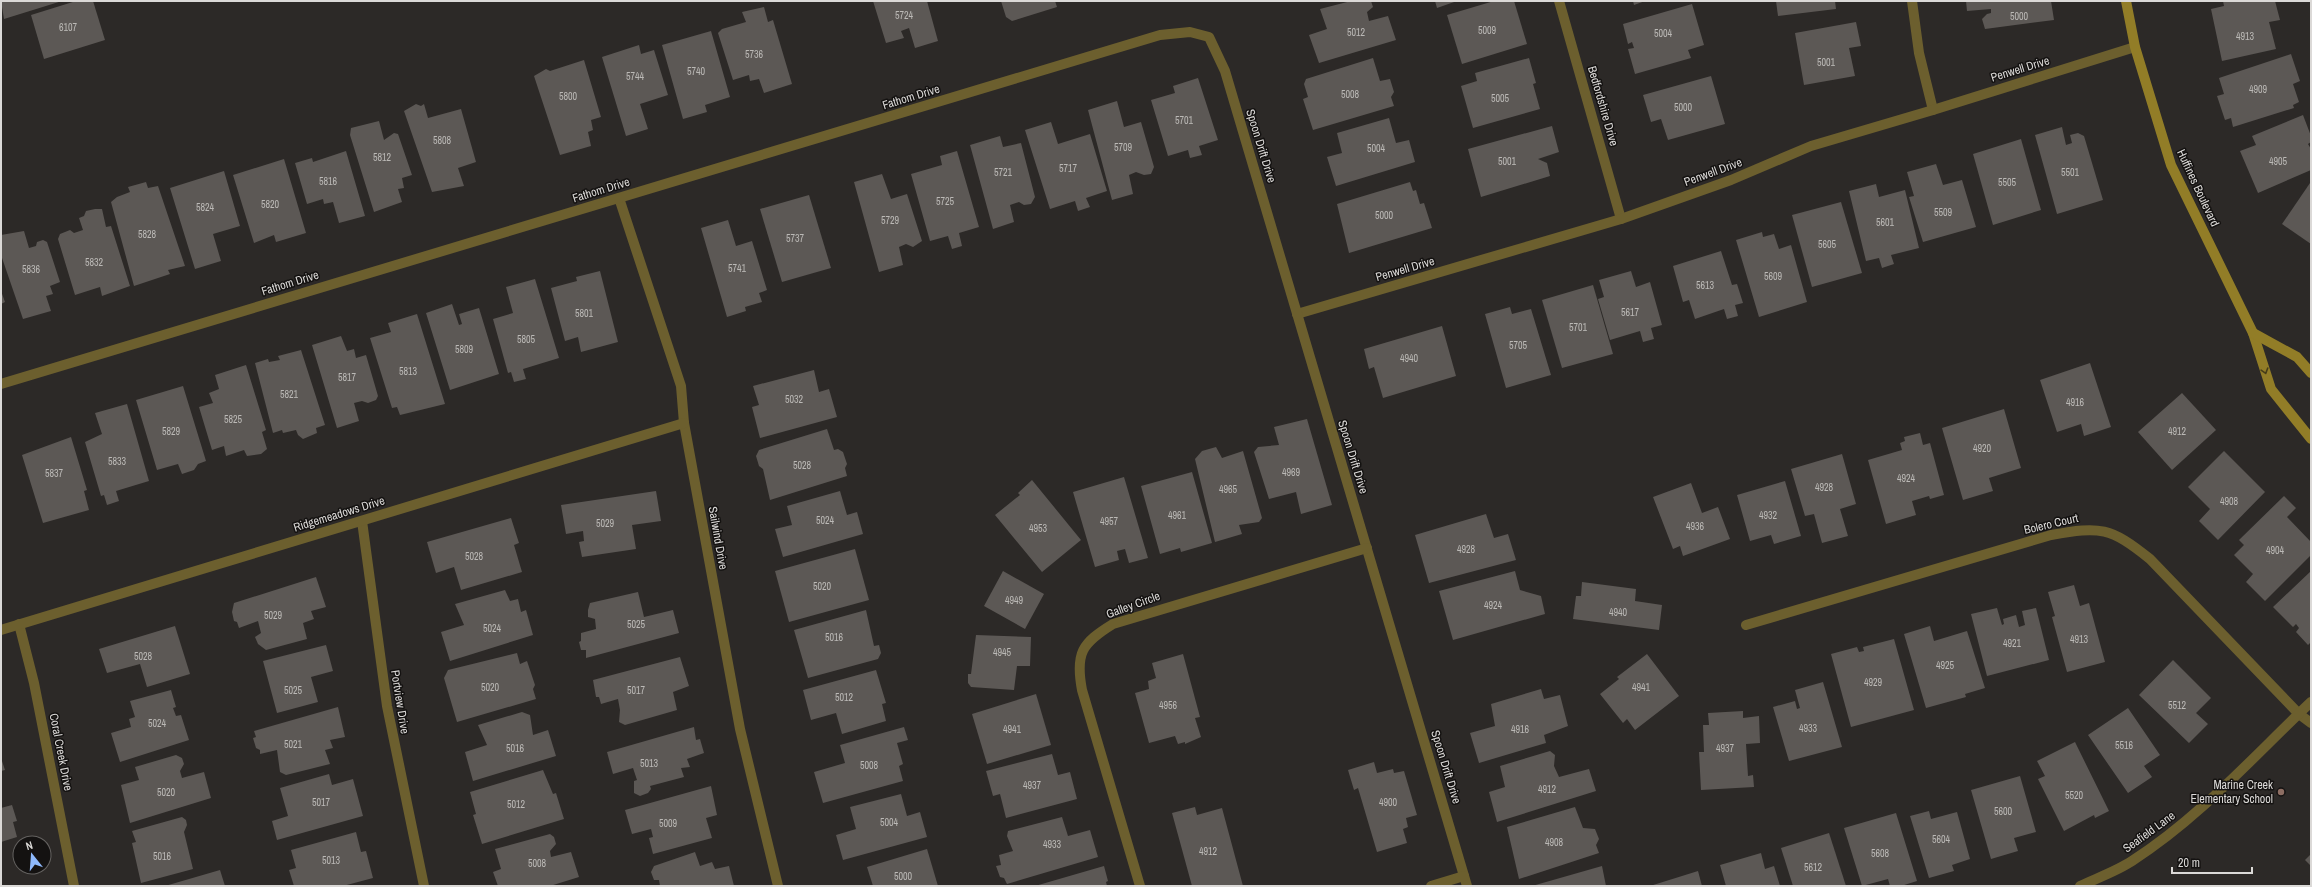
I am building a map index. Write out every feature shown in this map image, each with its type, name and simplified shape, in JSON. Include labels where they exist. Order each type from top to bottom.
[{"type":"main road","name":"Huffines Boulevard","points":[[2126,1],[2135,47],[2171,165],[2253,333],[2271,389],[2311,439]]},
{"type":"main road","points":[[2253,333],[2297,357],[2311,372]]},
{"type":"street","name":"Bedfordshire Drive","points":[[1559,1],[1621,219]]},
{"type":"street","points":[[1912,1],[1919,53],[1933,110]]},
{"type":"street","name":"Fathom Drive","points":[[1,384],[1160,35],[1190,32],[1209,37]]},
{"type":"street","name":"Spoon Drift Drive","points":[[1209,37],[1225,72],[1467,886]]},
{"type":"street","name":"Penwell Drive","points":[[1297,314],[1621,219],[1731,180],[1811,146],[1933,110],[2135,47]]},
{"type":"street","name":"Sailwind Drive","points":[[619,198],[680,386],[684,423],[740,729],[778,886]]},
{"type":"street","name":"Ridgemeadows Drive","points":[[1,630],[684,423]]},
{"type":"street","name":"Portview Drive","points":[[362,521],[387,706],[424,886]]},
{"type":"street","name":"Bolero Court","points":[[1746,625],[2052,535],[2087,529],[2108,531],[2133,545],[2150,559],[2299,714],[2311,723]]},
{"type":"street","name":"Galley Circle","points":[[1140,886],[1082,690],[1078,669],[1084,648],[1096,634],[1113,624],[1152,610],[1367,548]]},
{"type":"street","name":"Coral Creek Drive","points":[[19,624],[34,683],[74,886]]},
{"type":"street","name":"Seafield Lane","points":[[2080,886],[2131,862],[2167,837],[2200,809],[2311,702]]},
{"type":"street","points":[[1431,886],[1464,876]]},
{"type":"building","points":[[1,1],[62,1],[4,19]]},
{"type":"building","points":[[76,1],[93,1],[105,40],[44,59],[31,15]]},
{"type":"building","points":[[873,1],[927,1],[938,41],[915,48],[909,28],[901,31],[904,38],[886,43]]},
{"type":"building","points":[[1001,1],[1055,1],[1057,7],[1012,21],[1006,17]]},
{"type":"building","points":[[1351,1],[1371,1],[1373,7],[1367,12],[1369,21],[1388,16],[1396,40],[1319,63],[1309,35],[1327,29],[1320,9]]},
{"type":"building","points":[[1435,1],[1457,1],[1437,8]]},
{"type":"building","points":[[1494,1],[1514,1],[1527,44],[1462,64],[1447,15]]},
{"type":"building","points":[[1633,1],[1645,1],[1634,5]]},
{"type":"building","points":[[1776,1],[1835,1],[1836,9],[1778,16]]},
{"type":"building","points":[[1966,1],[2051,1],[2054,20],[1985,29],[1982,19],[1987,14],[1991,13],[1991,9],[1967,11]]},
{"type":"building","points":[[2223,1],[2275,1],[2280,20],[2269,22],[2276,49],[2222,61],[2211,9],[2224,6]]},
{"type":"building","points":[[1692,4],[1704,45],[1688,50],[1691,58],[1635,74],[1628,49],[1634,48],[1632,42],[1628,44],[1623,24]]},
{"type":"building","points":[[764,7],[768,22],[773,20],[792,84],[764,93],[759,79],[750,81],[749,75],[733,80],[718,33],[722,29],[746,22],[742,12]]},
{"type":"building","points":[[1856,22],[1861,46],[1849,48],[1855,76],[1804,85],[1795,33]]},
{"type":"building","points":[[711,31],[730,97],[705,105],[707,112],[683,119],[662,45]]},
{"type":"building","points":[[639,45],[641,54],[654,50],[668,95],[640,104],[648,129],[626,136],[602,57]]},
{"type":"building","points":[[2291,54],[2300,81],[2293,84],[2299,102],[2293,105],[2294,108],[2233,127],[2231,118],[2225,120],[2217,96],[2224,94],[2219,78]]},
{"type":"building","points":[[1373,58],[1380,81],[1390,79],[1394,92],[1391,97],[1394,106],[1313,130],[1303,99],[1308,97],[1304,84],[1306,79]]},
{"type":"building","points":[[1529,58],[1536,83],[1533,84],[1540,109],[1473,128],[1461,86],[1477,81],[1475,73]]},
{"type":"building","points":[[584,60],[601,117],[591,120],[593,130],[588,132],[591,146],[560,155],[534,76],[546,69],[550,71]]},
{"type":"building","points":[[1711,76],[1725,124],[1668,140],[1661,119],[1651,122],[1643,95]]},
{"type":"building","points":[[1198,78],[1218,140],[1199,146],[1202,155],[1190,158],[1188,150],[1168,156],[1151,100],[1175,93],[1173,86]]},
{"type":"building","points":[[1117,101],[1124,127],[1141,122],[1154,167],[1151,174],[1144,175],[1136,172],[1129,175],[1133,194],[1112,200],[1088,110]]},
{"type":"building","points":[[416,104],[421,106],[424,104],[428,118],[461,109],[476,162],[458,168],[464,186],[432,192],[404,111]]},
{"type":"building","points":[[2303,115],[2311,136],[2311,142],[2308,144],[2311,149],[2311,170],[2258,193],[2240,151],[2256,145],[2252,136]]},
{"type":"building","points":[[1389,118],[1396,143],[1409,140],[1415,162],[1336,186],[1327,157],[1342,153],[1337,133]]},
{"type":"building","points":[[379,121],[384,140],[394,133],[398,134],[412,175],[402,178],[404,188],[398,189],[402,202],[374,212],[350,135],[351,128]]},
{"type":"building","points":[[1051,122],[1058,144],[1090,134],[1107,191],[1086,198],[1090,207],[1078,211],[1075,201],[1050,209],[1025,130]]},
{"type":"building","points":[[1552,126],[1559,152],[1538,159],[1547,163],[1550,176],[1481,197],[1468,149]]},
{"type":"building","points":[[2062,127],[2066,145],[2072,143],[2070,135],[2078,133],[2084,136],[2103,200],[2057,214],[2035,135]]},
{"type":"building","points":[[1000,136],[1003,147],[1021,143],[1035,197],[1031,204],[1024,205],[1019,202],[1010,205],[1014,222],[993,229],[970,145]]},
{"type":"building","points":[[2021,139],[2041,210],[1993,225],[1973,154]]},
{"type":"building","points":[[346,151],[365,216],[339,223],[333,202],[324,204],[323,199],[307,204],[295,163],[312,158],[313,162]]},
{"type":"building","points":[[957,151],[979,227],[959,233],[962,246],[952,249],[948,236],[930,241],[911,174],[942,165],[940,156]]},
{"type":"building","points":[[284,159],[306,233],[276,242],[274,235],[254,243],[233,175]]},
{"type":"building","points":[[1936,164],[1943,185],[1962,180],[1976,227],[1923,242],[1909,197],[1914,196],[1907,172]]},
{"type":"building","points":[[224,171],[240,226],[213,234],[221,261],[195,269],[170,188]]},
{"type":"building","points":[[882,174],[891,199],[907,194],[922,241],[913,247],[906,244],[899,247],[903,265],[879,272],[854,182]]},
{"type":"building","points":[[146,182],[148,188],[158,186],[185,266],[168,270],[170,274],[134,286],[111,202],[117,197],[130,192],[128,187]]},
{"type":"building","points":[[1410,182],[1413,191],[1416,190],[1420,204],[1424,203],[1432,228],[1349,253],[1337,204]]},
{"type":"building","points":[[2310,183],[2311,184],[2311,244],[2282,224]]},
{"type":"building","points":[[1876,184],[1879,197],[1905,190],[1919,248],[1891,255],[1894,264],[1882,268],[1879,258],[1866,261],[1849,191]]},
{"type":"building","points":[[809,195],[831,268],[782,282],[760,209]]},
{"type":"building","points":[[1841,202],[1862,273],[1812,287],[1792,215]]},
{"type":"building","points":[[102,209],[106,227],[111,226],[130,286],[102,296],[100,287],[75,295],[58,239],[60,234],[70,230],[74,233],[83,230],[79,218],[84,216],[86,211]]},
{"type":"building","points":[[728,220],[736,246],[752,241],[767,290],[759,293],[762,302],[745,307],[746,311],[727,317],[701,228]]},
{"type":"building","points":[[24,231],[29,248],[36,246],[37,242],[43,240],[47,242],[60,282],[50,286],[53,294],[46,296],[51,311],[23,319],[1,255],[1,235]]},
{"type":"building","points":[[1762,232],[1763,237],[1774,234],[1779,249],[1791,245],[1807,302],[1759,317],[1736,240]]},
{"type":"building","points":[[1721,251],[1732,285],[1737,284],[1743,303],[1735,305],[1738,316],[1727,319],[1724,309],[1695,319],[1689,300],[1683,302],[1673,266]]},
{"type":"building","points":[[600,271],[618,342],[581,352],[578,337],[565,341],[551,288],[577,281],[576,277]]},
{"type":"building","points":[[1631,271],[1636,287],[1650,282],[1662,325],[1651,328],[1654,339],[1643,342],[1640,331],[1610,340],[1598,299],[1604,297],[1599,280]]},
{"type":"building","points":[[535,279],[559,358],[523,369],[526,379],[514,382],[511,372],[508,373],[493,319],[513,313],[506,287]]},
{"type":"building","points":[[1593,285],[1613,354],[1562,368],[1542,300]]},
{"type":"building","points":[[1,291],[5,302],[1,304]]},
{"type":"building","points":[[452,304],[459,325],[462,324],[459,314],[479,308],[499,374],[450,390],[426,313]]},
{"type":"building","points":[[1510,307],[1512,314],[1531,309],[1551,375],[1506,388],[1485,314]]},
{"type":"building","points":[[417,314],[445,404],[400,415],[397,407],[392,408],[370,338],[391,332],[388,323]]},
{"type":"building","points":[[1442,326],[1456,376],[1383,398],[1374,367],[1369,369],[1364,349]]},
{"type":"building","points":[[341,336],[347,351],[354,349],[356,358],[366,355],[378,396],[376,400],[368,403],[362,401],[354,403],[359,421],[337,428],[312,345]]},
{"type":"building","points":[[301,350],[325,425],[316,428],[317,433],[303,439],[298,435],[296,430],[283,433],[282,430],[273,433],[255,363],[268,359],[269,362],[280,360],[278,356]]},
{"type":"building","points":[[2090,363],[2111,427],[2084,436],[2081,424],[2057,432],[2040,380]]},
{"type":"building","points":[[246,365],[266,430],[262,432],[267,449],[261,454],[247,456],[244,450],[226,456],[224,446],[212,450],[199,407],[213,403],[209,393],[219,389],[215,375]]},
{"type":"building","points":[[814,370],[819,392],[829,389],[837,417],[760,438],[752,407],[759,405],[753,386]]},
{"type":"building","points":[[183,386],[206,461],[198,464],[194,470],[182,474],[178,464],[157,470],[136,400]]},
{"type":"building","points":[[2182,393],[2216,430],[2172,470],[2138,432]]},
{"type":"building","points":[[127,404],[149,481],[116,491],[119,501],[107,505],[104,495],[101,496],[85,442],[102,434],[95,413]]},
{"type":"building","points":[[2004,409],[2021,468],[1989,478],[1993,491],[1963,500],[1942,428]]},
{"type":"building","points":[[1307,419],[1332,505],[1301,514],[1296,492],[1269,499],[1254,452],[1258,447],[1279,445],[1274,427]]},
{"type":"building","points":[[827,429],[834,450],[838,449],[843,452],[847,464],[845,468],[847,476],[770,500],[763,469],[759,466],[756,456],[759,450]]},
{"type":"building","points":[[1920,433],[1923,445],[1930,443],[1944,495],[1930,499],[1929,496],[1912,501],[1916,515],[1886,524],[1868,460],[1902,450],[1900,443],[1905,441],[1904,437]]},
{"type":"building","points":[[71,437],[87,490],[84,491],[89,510],[43,523],[22,455]]},
{"type":"building","points":[[1216,447],[1222,458],[1243,451],[1262,518],[1259,522],[1239,525],[1242,534],[1215,542],[1195,459],[1202,451]]},
{"type":"building","points":[[2224,451],[2265,492],[2218,540],[2199,521],[2210,509],[2188,487]]},
{"type":"building","points":[[1842,454],[1856,504],[1840,509],[1848,536],[1822,543],[1814,514],[1805,516],[1791,469]]},
{"type":"building","points":[[1192,472],[1212,543],[1181,552],[1180,548],[1160,554],[1141,486]]},
{"type":"building","points":[[1124,477],[1148,558],[1129,563],[1125,549],[1117,551],[1119,560],[1095,567],[1073,492]]},
{"type":"building","points":[[1032,480],[1081,540],[1042,572],[995,515],[1020,495],[1018,493]]},
{"type":"building","points":[[1785,481],[1801,536],[1774,544],[1771,535],[1750,541],[1737,495]]},
{"type":"building","points":[[1691,483],[1702,513],[1718,507],[1730,539],[1683,556],[1680,546],[1673,549],[1653,497]]},
{"type":"building","points":[[656,491],[661,521],[632,525],[636,549],[582,557],[579,542],[584,541],[583,531],[566,534],[561,505]]},
{"type":"building","points":[[840,491],[847,515],[857,512],[863,534],[783,557],[775,529],[792,525],[787,506]]},
{"type":"building","points":[[2284,496],[2296,508],[2287,517],[2311,542],[2311,555],[2265,601],[2246,582],[2253,574],[2234,555],[2244,545],[2239,540]]},
{"type":"building","points":[[1486,514],[1494,538],[1508,534],[1516,560],[1429,583],[1415,535]]},
{"type":"building","points":[[511,518],[519,543],[514,545],[522,572],[461,590],[454,567],[436,573],[427,542]]},
{"type":"building","points":[[855,549],[869,600],[789,622],[775,571]]},
{"type":"building","points":[[1003,571],[1044,594],[1025,629],[984,606]]},
{"type":"building","points":[[1515,571],[1520,590],[1541,596],[1545,614],[1453,640],[1439,591]]},
{"type":"building","points":[[2311,571],[2311,642],[2308,645],[2296,632],[2299,628],[2296,624],[2293,627],[2273,607]]},
{"type":"building","points":[[316,577],[326,607],[311,611],[314,619],[303,623],[307,639],[266,650],[258,644],[255,637],[261,633],[258,621],[239,628],[237,622],[234,621],[232,612],[234,603]]},
{"type":"building","points":[[1582,582],[1636,589],[1635,601],[1662,605],[1659,630],[1573,619],[1576,596],[1581,596]]},
{"type":"building","points":[[2074,585],[2080,606],[2089,603],[2105,662],[2067,672],[2052,617],[2055,616],[2048,592]]},
{"type":"building","points":[[505,590],[510,601],[518,599],[521,612],[526,610],[533,635],[450,661],[441,632],[464,625],[455,604]]},
{"type":"building","points":[[638,592],[644,617],[673,610],[679,633],[586,658],[586,650],[581,650],[579,642],[581,641],[581,633],[596,629],[595,619],[588,617],[590,603]]},
{"type":"building","points":[[1997,608],[2002,625],[2004,624],[2003,619],[2016,615],[2019,627],[2025,625],[2022,611],[2036,608],[2049,660],[1987,676],[1971,614]]},
{"type":"building","points":[[866,610],[874,646],[879,645],[881,653],[878,659],[808,678],[794,630]]},
{"type":"building","points":[[175,626],[190,674],[147,687],[140,664],[107,673],[99,649]]},
{"type":"building","points":[[1930,626],[1934,641],[1967,631],[1985,688],[1965,694],[1966,697],[1926,708],[1904,634]]},
{"type":"building","points":[[976,635],[1031,637],[1030,666],[1017,666],[1014,690],[971,687],[968,683],[968,674],[971,674]]},
{"type":"building","points":[[1894,639],[1914,710],[1851,727],[1831,654],[1857,647],[1859,652],[1864,651],[1863,647]]},
{"type":"building","points":[[326,645],[333,671],[311,677],[318,702],[277,713],[263,661]]},
{"type":"building","points":[[517,653],[520,664],[527,661],[535,685],[533,689],[536,699],[457,722],[444,678],[448,670]]},
{"type":"building","points":[[1183,654],[1200,717],[1195,718],[1201,737],[1185,744],[1185,742],[1178,744],[1175,736],[1149,743],[1135,693],[1149,689],[1148,681],[1156,678],[1152,663]]},
{"type":"building","points":[[1647,654],[1679,696],[1635,730],[1627,719],[1623,723],[1600,694],[1619,679],[1617,677]]},
{"type":"building","points":[[680,657],[689,686],[673,692],[677,710],[625,725],[619,722],[620,710],[618,699],[601,704],[599,697],[596,697],[593,680]]},
{"type":"building","points":[[2173,660],[2211,698],[2196,713],[2208,724],[2189,743],[2139,695]]},
{"type":"building","points":[[876,670],[886,703],[882,704],[886,721],[842,734],[836,713],[811,720],[803,690]]},
{"type":"building","points":[[1823,682],[1842,747],[1789,761],[1773,707],[1795,701],[1797,709],[1800,708],[1795,690]]},
{"type":"building","points":[[1541,689],[1544,699],[1560,695],[1568,726],[1544,735],[1546,743],[1479,763],[1470,733],[1495,726],[1491,704]]},
{"type":"building","points":[[171,690],[176,707],[173,708],[176,716],[181,715],[189,740],[120,762],[111,733],[131,727],[129,719],[135,717],[130,701]]},
{"type":"building","points":[[1036,694],[1051,745],[987,764],[972,714]]},
{"type":"building","points":[[338,707],[345,737],[330,740],[333,748],[325,750],[330,764],[286,775],[280,772],[277,750],[260,754],[260,750],[256,748],[253,738],[256,737],[254,731]]},
{"type":"building","points":[[2128,708],[2160,755],[2144,766],[2152,777],[2128,793],[2088,735]]},
{"type":"building","points":[[1743,711],[1743,718],[1759,716],[1760,743],[1746,744],[1748,776],[1753,775],[1754,787],[1701,790],[1699,752],[1704,752],[1703,725],[1709,725],[1708,713]]},
{"type":"building","points":[[522,712],[530,715],[533,735],[548,730],[556,756],[473,781],[465,752],[487,745],[478,725]]},
{"type":"building","points":[[694,727],[696,740],[700,739],[704,753],[687,759],[690,767],[681,768],[684,777],[650,786],[651,789],[648,793],[640,796],[634,793],[634,781],[637,780],[633,768],[613,774],[607,752]]},
{"type":"building","points":[[904,727],[908,740],[897,743],[903,764],[899,766],[903,781],[823,803],[814,772],[845,763],[840,745]]},
{"type":"building","points":[[2075,742],[2109,811],[2095,818],[2094,815],[2064,831],[2038,779],[2045,776],[2037,761]]},
{"type":"building","points":[[1550,751],[1555,755],[1554,766],[1559,777],[1589,769],[1596,791],[1497,822],[1489,792],[1505,787],[1500,766]]},
{"type":"building","points":[[1052,754],[1058,775],[1070,772],[1077,799],[1006,818],[1000,794],[993,796],[986,771]]},
{"type":"building","points":[[176,755],[182,758],[184,764],[180,771],[182,778],[204,772],[211,798],[130,823],[121,785],[139,780],[135,767]]},
{"type":"building","points":[[1,758],[5,770],[1,771]]},
{"type":"building","points":[[1374,762],[1377,773],[1393,769],[1394,773],[1404,771],[1417,815],[1406,818],[1408,827],[1403,829],[1407,843],[1377,852],[1358,788],[1354,790],[1348,770]]},
{"type":"building","points":[[543,770],[553,794],[556,793],[564,819],[482,844],[473,815],[476,814],[470,792]]},
{"type":"building","points":[[329,774],[332,785],[353,779],[363,816],[277,840],[272,821],[288,816],[280,788]]},
{"type":"building","points":[[2020,776],[2036,832],[2014,838],[2018,851],[1991,859],[1971,790]]},
{"type":"building","points":[[711,786],[717,815],[706,818],[712,838],[653,854],[649,838],[653,837],[651,829],[632,834],[625,810]]},
{"type":"building","points":[[901,794],[907,816],[920,812],[927,837],[843,860],[836,835],[856,829],[850,807]]},
{"type":"building","points":[[12,805],[17,821],[13,822],[16,835],[12,835],[12,839],[1,842],[1,808]]},
{"type":"building","points":[[1195,807],[1197,815],[1222,808],[1243,886],[1192,886],[1172,813]]},
{"type":"building","points":[[1575,807],[1583,828],[1595,829],[1599,839],[1596,845],[1599,853],[1519,879],[1507,827]]},
{"type":"building","points":[[1929,811],[1931,819],[1957,812],[1970,859],[1952,865],[1954,871],[1929,878],[1910,816]]},
{"type":"building","points":[[1896,813],[1917,881],[1901,886],[1890,886],[1888,879],[1862,886],[1844,828]]},
{"type":"building","points":[[182,817],[186,820],[187,825],[184,832],[193,869],[141,883],[132,843],[136,842],[132,831]]},
{"type":"building","points":[[1062,817],[1068,836],[1090,830],[1098,857],[1007,884],[1004,878],[1000,877],[996,866],[1001,865],[999,855],[1013,851],[1007,836],[1008,831]]},
{"type":"building","points":[[356,832],[361,852],[366,851],[373,878],[343,886],[294,886],[289,870],[296,868],[291,850]]},
{"type":"building","points":[[1829,833],[1846,886],[1793,886],[1781,848]]},
{"type":"building","points":[[550,834],[554,837],[556,844],[550,851],[551,857],[571,852],[579,877],[550,886],[498,886],[493,872],[501,869],[495,849]]},
{"type":"building","points":[[927,849],[938,886],[873,886],[867,867]]},
{"type":"building","points":[[695,852],[700,866],[712,862],[715,869],[729,866],[734,886],[660,886],[659,880],[654,880],[651,872],[654,866]]},
{"type":"building","points":[[1761,853],[1765,869],[1774,866],[1780,886],[1726,886],[1720,865]]},
{"type":"building","points":[[2311,854],[2311,866],[2305,860]]},
{"type":"building","points":[[1104,866],[1108,881],[1106,882],[1107,886],[1035,886]]},
{"type":"building","points":[[1602,866],[1606,886],[1532,886]]},
{"type":"building","points":[[220,870],[225,886],[165,886]]},
{"type":"building","points":[[1698,871],[1702,886],[1650,886]]},
{"type":"place","name":"Marine Creek Elementary School","points":[[2281,792]]}]
